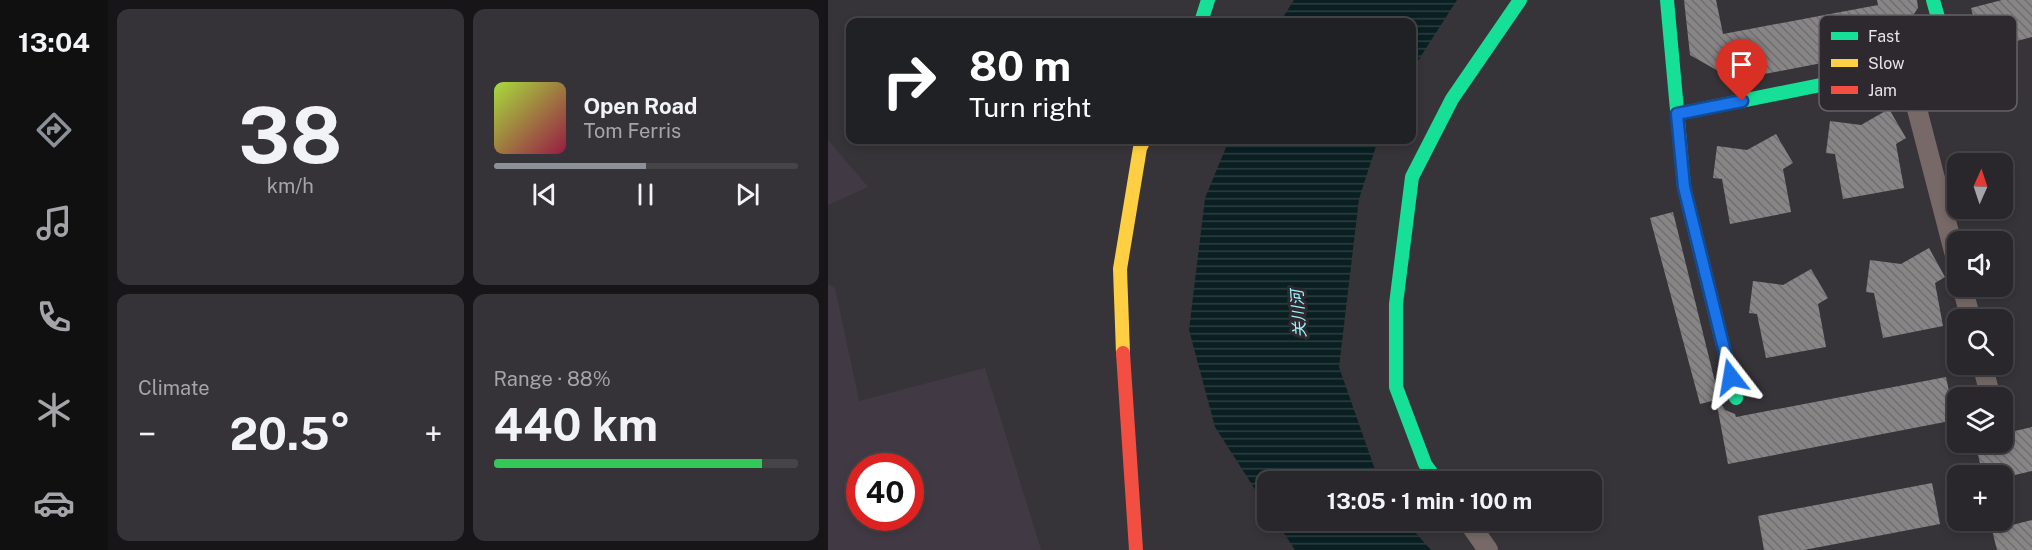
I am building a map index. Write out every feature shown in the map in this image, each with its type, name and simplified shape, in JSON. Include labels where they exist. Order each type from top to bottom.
[{"type":"street","points":[[1202,18],[1208,0]]},
{"type":"street","points":[[1430,471],[1425,464],[1396,387],[1396,304],[1412,177],[1452,99],[1520,0]]},
{"type":"street","points":[[1667,0],[1684,187],[1736,398]]},
{"type":"street","points":[[1933,0],[1937,15]]},
{"type":"street","points":[[1677,114],[1819,85]]},
{"type":"street","points":[[1918,111],[1949,231]]},
{"type":"street","points":[[1136,550],[1124,379],[1120,269],[1142,144]]},
{"type":"street","points":[[1475,531],[1488,550]]},
{"type":"shaded area","points":[[828,140],[868,187],[828,205]]},
{"type":"shaded area","points":[[828,284],[835,288],[859,401],[985,368],[1041,550],[828,550]]},
{"type":"water","points":[[1294,0],[1457,0],[1416,64],[1416,18],[1283,18]]},
{"type":"water","name":"关川河","points":[[1227,144],[1377,144],[1359,199],[1339,367],[1375,471],[1257,471],[1257,492],[1215,427],[1189,330],[1205,198]]},
{"type":"water","points":[[1283,531],[1414,531],[1431,550],[1295,550]]},
{"type":"building","points":[[1684,0],[1716,0],[1723,34],[1819,16],[1819,64],[1734,80],[1690,55]]},
{"type":"building","points":[[1877,0],[1917,0],[1918,8],[1913,15],[1825,15],[1878,5]]},
{"type":"building","points":[[2002,0],[2032,0],[2032,37],[2017,41],[2017,15],[1973,15],[1971,8]]},
{"type":"building","points":[[1886,111],[1890,111],[1906,138],[1896,144],[1904,188],[1843,199],[1835,154],[1826,153],[1830,121],[1861,125]]},
{"type":"building","points":[[1776,134],[1793,163],[1783,169],[1791,212],[1730,224],[1722,179],[1713,178],[1717,146],[1747,150]]},
{"type":"building","points":[[1673,212],[1720,402],[1725,410],[1735,414],[1736,417],[1946,377],[1948,387],[1947,422],[1728,464],[1716,400],[1700,404],[1650,218]]},
{"type":"building","points":[[1929,248],[1945,277],[1935,283],[1943,326],[1883,338],[1874,293],[1866,292],[1870,260],[1901,264]]},
{"type":"building","points":[[1811,269],[1828,298],[1818,304],[1826,347],[1766,358],[1757,314],[1749,313],[1753,281],[1783,285]]},
{"type":"building","points":[[2032,427],[2032,471],[2013,475],[2013,465],[1980,465],[1978,453],[2013,453],[2013,431]]},
{"type":"building","points":[[1932,483],[1940,524],[1804,550],[1764,550],[1758,516]]},
{"type":"building","points":[[2032,520],[2032,550],[1997,550],[1992,531],[2013,531],[2013,525]]},
{"type":"traffic: fast","points":[[1202,18],[1208,0]]},
{"type":"traffic: fast","points":[[1430,471],[1425,464],[1396,387],[1396,304],[1412,177],[1452,99],[1520,0]]},
{"type":"traffic: fast","points":[[1667,0],[1684,187],[1736,398]]},
{"type":"traffic: fast","points":[[1933,0],[1937,15]]},
{"type":"traffic: fast","points":[[1677,114],[1819,85]]},
{"type":"traffic: slow","points":[[1123,353],[1120,269],[1142,144]]},
{"type":"traffic: jam","points":[[1123,353],[1136,550]]},
{"type":"route","points":[[1731,377],[1684,187],[1677,114],[1742,101]]}]
